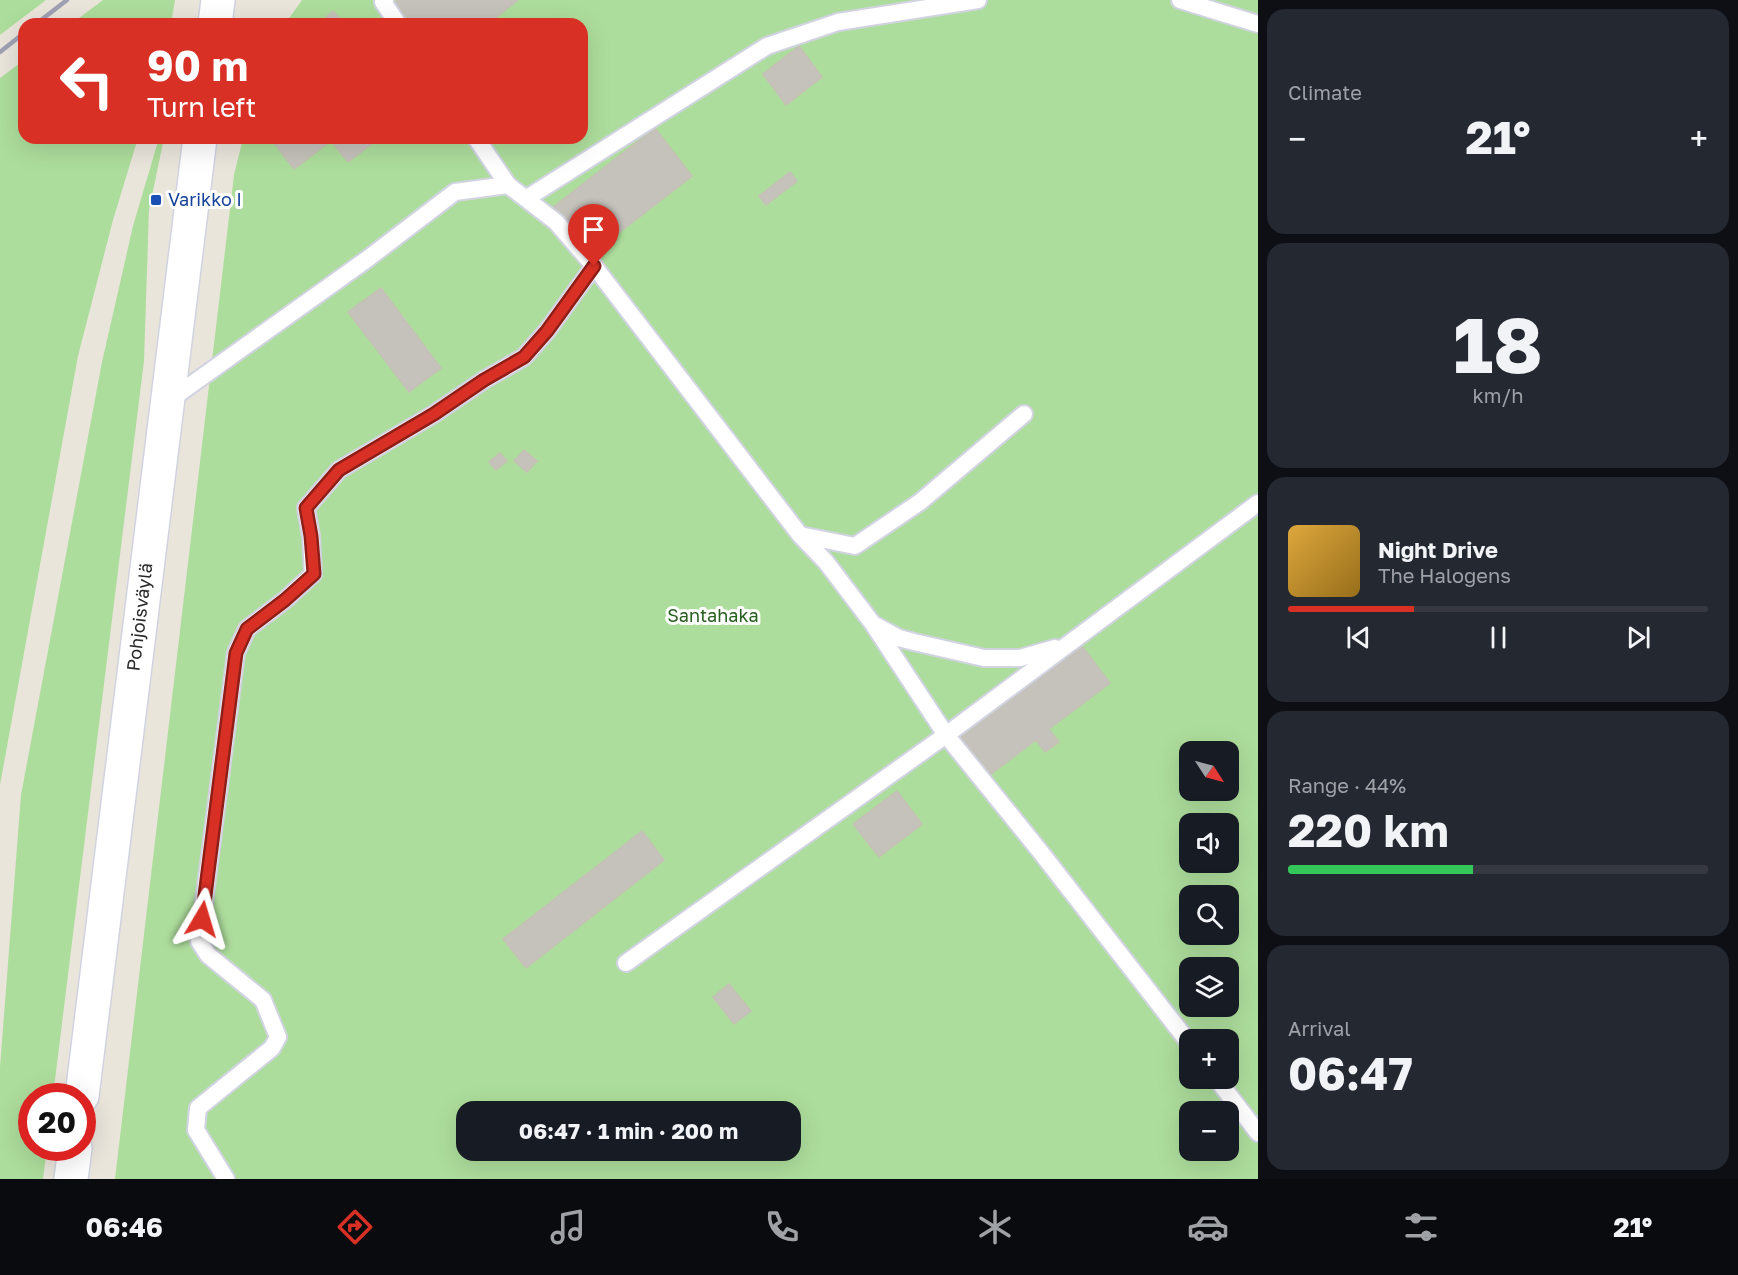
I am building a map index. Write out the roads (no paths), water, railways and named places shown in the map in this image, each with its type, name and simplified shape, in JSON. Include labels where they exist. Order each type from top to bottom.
[{"type":"main road","points":[[216,18],[218,0]]},
{"type":"main road","name":"Pohjoisväylä","points":[[83,1083],[199,144]]},
{"type":"main road","points":[[71,1179],[73,1161]]},
{"type":"lane","points":[[384,0],[383,2],[394,18]]},
{"type":"lane","points":[[527,198],[767,46],[838,22],[978,0]]},
{"type":"lane","points":[[1180,0],[1258,24]]},
{"type":"lane","points":[[480,144],[508,185],[556,222],[594,266],[800,535],[825,562],[873,624],[946,735],[1179,1030]]},
{"type":"lane","points":[[166,403],[366,260],[455,192],[508,185]]},
{"type":"lane","points":[[226,1179],[196,1130],[198,1108],[272,1048],[278,1036],[263,1000],[208,955],[199,941],[236,653],[247,629],[314,574],[306,508],[339,470],[524,357],[547,331],[594,266]]},
{"type":"lane","points":[[800,535],[855,546],[920,502],[1024,414]]},
{"type":"lane","points":[[626,963],[946,735],[1258,503]]},
{"type":"lane","points":[[873,624],[899,638],[984,658],[1020,658],[1040,654],[1077,637]]},
{"type":"lane","points":[[1225,1089],[1258,1132]]},
{"type":"railway","points":[[44,18],[67,0]]},
{"type":"railway","points":[[0,52],[18,38]]},
{"type":"place","name":"Varikko I","points":[[156,200]]},
{"type":"park label","name":"Santahaka","points":[[713,616]]}]
